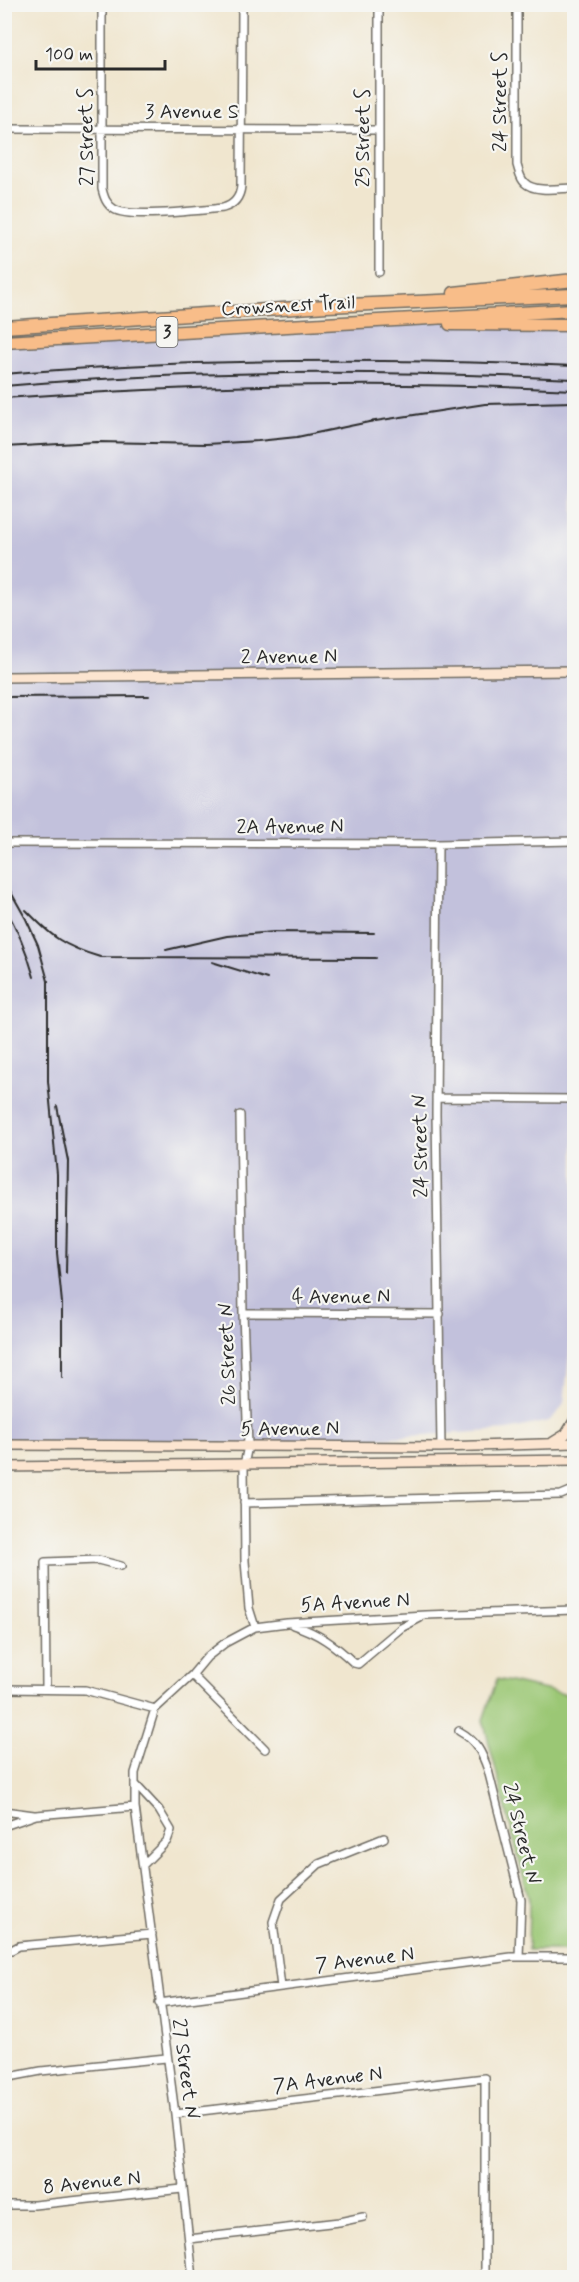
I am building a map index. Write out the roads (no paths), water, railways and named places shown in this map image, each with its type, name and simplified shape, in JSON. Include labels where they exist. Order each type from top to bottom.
[{"type":"highway","points":[[327,306],[574,280]]},
{"type":"highway","name":"Crowsnest Trail","points":[[4,327],[327,306],[574,295]]},
{"type":"highway","name":"Crowsnest Trail","points":[[4,342],[574,310]]},
{"type":"highway","points":[[4,320],[32,324]]},
{"type":"highway","points":[[329,324],[574,325]]},
{"type":"main road","name":"2 Avenue N","points":[[4,677],[574,671]]},
{"type":"main road","points":[[548,1444],[567,1434],[574,1421]]},
{"type":"main road","name":"5 Avenue N","points":[[4,1445],[441,1447],[574,1443]]},
{"type":"main road","name":"5 Avenue N","points":[[7,1468],[574,1460]]},
{"type":"street","name":"27 Street S","points":[[102,4],[102,189],[107,203],[114,209],[126,213],[223,208],[237,198],[241,186],[242,129]]},
{"type":"street","points":[[242,4],[242,129]]},
{"type":"street","name":"25 Street S","points":[[379,4],[379,272]]},
{"type":"street","name":"24 Street S","points":[[517,4],[517,165],[520,175],[525,184],[532,187],[574,188]]},
{"type":"street","name":"3 Avenue S","points":[[4,129],[379,130]]},
{"type":"street","name":"2A Avenue N","points":[[4,843],[438,844],[574,841]]},
{"type":"street","name":"24 Street N","points":[[438,844],[436,1098],[441,1447]]},
{"type":"street","points":[[436,1098],[574,1099]]},
{"type":"street","name":"26 Street N","points":[[240,1115],[248,1446],[244,1465],[244,1503],[249,1608],[255,1627]]},
{"type":"street","name":"4 Avenue N","points":[[243,1313],[440,1314]]},
{"type":"street","points":[[244,1503],[561,1495],[574,1488]]},
{"type":"street","points":[[46,1689],[45,1562],[98,1560],[121,1566]]},
{"type":"street","name":"5A Avenue N","points":[[155,1709],[192,1676],[207,1657],[225,1643],[255,1627],[287,1623],[574,1610]]},
{"type":"street","name":"5A Avenue N","points":[[287,1623],[314,1631],[358,1664],[401,1628],[425,1616]]},
{"type":"street","points":[[192,1676],[265,1749]]},
{"type":"street","points":[[4,1689],[85,1690],[155,1709]]},
{"type":"street","name":"27 Street N","points":[[155,1709],[135,1773],[135,1807],[175,2114],[193,2277]]},
{"type":"street","name":"24 Street N","points":[[459,1731],[476,1743],[482,1751],[488,1770],[521,1900],[519,1957]]},
{"type":"street","points":[[135,1784],[159,1810],[171,1830],[167,1841],[143,1866]]},
{"type":"street","points":[[4,1811],[36,1815],[135,1807]]},
{"type":"street","points":[[4,1826],[36,1815]]},
{"type":"street","points":[[281,1987],[273,1922],[281,1899],[319,1864],[384,1838]]},
{"type":"street","points":[[4,1954],[19,1946],[152,1934]]},
{"type":"street","name":"7 Avenue N","points":[[159,2003],[519,1957],[574,1957]]},
{"type":"street","points":[[4,2078],[41,2071],[166,2058]]},
{"type":"street","name":"7A Avenue N","points":[[175,2114],[485,2078],[485,2277]]},
{"type":"street","name":"8 Avenue N","points":[[4,2205],[34,2205],[182,2189]]},
{"type":"street","points":[[189,2239],[339,2222],[363,2217]]},
{"type":"railway","points":[[4,374],[147,365],[289,361],[574,366]]},
{"type":"railway","points":[[4,386],[146,376],[289,373],[432,374],[574,379]]},
{"type":"railway","points":[[4,398],[289,385],[432,385],[574,390]]},
{"type":"railway","points":[[4,447],[96,442],[206,444],[258,441],[297,437],[369,422],[485,404],[574,402]]},
{"type":"railway","points":[[4,697],[149,696]]},
{"type":"railway","points":[[4,880],[38,945],[48,981],[48,1081],[57,1174],[57,1253],[62,1303],[62,1377]]},
{"type":"railway","points":[[4,907],[22,941],[34,977]]},
{"type":"railway","points":[[26,910],[59,939],[76,949],[100,957],[376,958]]},
{"type":"railway","points":[[166,950],[227,936],[274,932],[374,933]]},
{"type":"railway","points":[[212,962],[267,979]]},
{"type":"railway","points":[[57,1106],[68,1161],[66,1273]]}]
